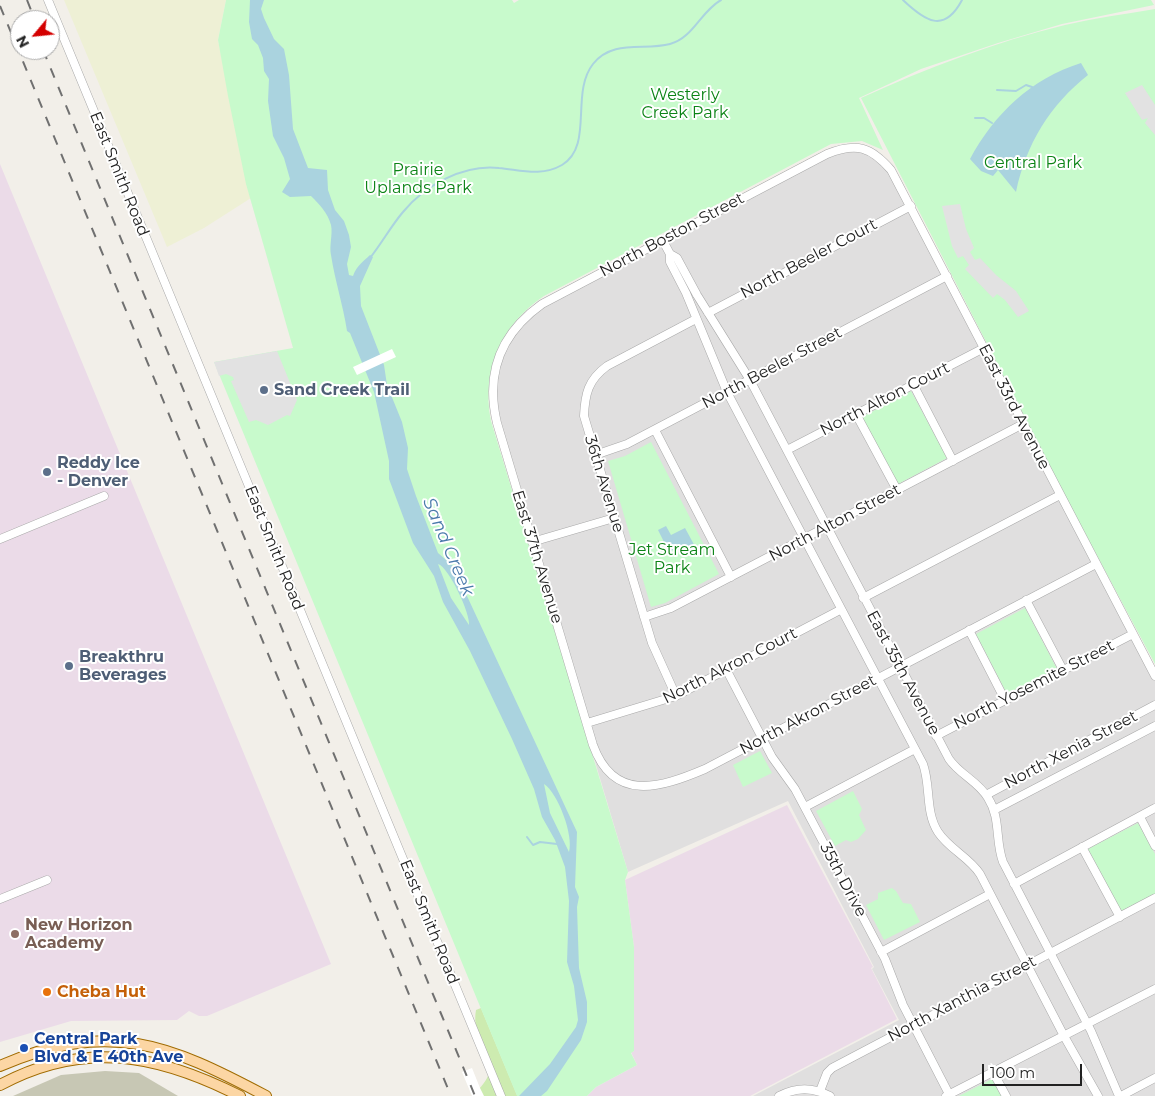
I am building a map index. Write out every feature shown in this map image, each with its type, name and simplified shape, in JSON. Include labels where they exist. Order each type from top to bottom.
[{"type":"main road","points":[[0,1066],[38,1051],[66,1044],[102,1041],[135,1043],[192,1058],[266,1096]]},
{"type":"main road","points":[[0,1085],[57,1063],[77,1059],[111,1057],[173,1066],[198,1075],[240,1096]]},
{"type":"street","name":"East Smith Road","points":[[48,0],[501,1096]]},
{"type":"street","name":"East 33rd Avenue","points":[[862,149],[877,154],[892,170],[1155,676]]},
{"type":"street","name":"North Boston Street","points":[[501,352],[517,325],[542,304],[828,154],[839,150],[862,149]]},
{"type":"street","name":"North Beeler Court","points":[[708,313],[911,206]]},
{"type":"street","name":"East 35th Avenue","points":[[663,241],[670,254],[670,262],[727,392],[876,679],[915,749],[926,773],[930,809],[936,828],[947,844],[976,868],[1064,1036],[1098,1096]]},
{"type":"street","name":"East 35th Avenue","points":[[670,254],[677,258],[708,313],[750,380],[863,598],[951,762],[976,783],[986,795],[994,810],[1000,855],[1087,1023],[1120,1096]]},
{"type":"street","name":"North Beeler Street","points":[[595,455],[627,444],[947,276]]},
{"type":"street","name":"36th Avenue","points":[[676,696],[657,657],[644,616],[584,416],[584,398],[589,384],[596,374],[607,366],[696,319]]},
{"type":"street","name":"North Alton Court","points":[[787,450],[984,348]]},
{"type":"street","name":"East 37th Avenue","points":[[501,352],[492,385],[493,404],[532,542],[599,761]]},
{"type":"street","points":[[913,384],[953,461]]},
{"type":"street","points":[[856,414],[896,490]]},
{"type":"street","name":"North Alton Street","points":[[644,616],[672,608],[1023,424]]},
{"type":"street","points":[[654,430],[731,577]]},
{"type":"street","points":[[863,598],[1060,495]]},
{"type":"street","points":[[0,539],[104,496]]},
{"type":"street","points":[[532,542],[614,518]]},
{"type":"street","name":"North Akron Street","points":[[599,761],[611,776],[622,782],[647,787],[687,776],[763,739],[1096,564]]},
{"type":"street","points":[[1026,600],[1063,670]]},
{"type":"street","name":"North Akron Court","points":[[587,723],[676,696],[840,610]]},
{"type":"street","points":[[969,630],[1005,700]]},
{"type":"street","name":"North Yosemite Street","points":[[936,736],[1133,634]]},
{"type":"street","name":"35th Drive","points":[[726,669],[777,765],[791,782],[805,807],[881,952],[913,1025],[948,1096]]},
{"type":"street","name":"North Xenia Street","points":[[986,795],[1155,705]]},
{"type":"street","name":"North Xenia Street","points":[[994,810],[1155,726]]},
{"type":"street","points":[[805,807],[915,749]]},
{"type":"street","points":[[1014,884],[1155,808]]},
{"type":"street","points":[[1140,817],[1155,846]]},
{"type":"street","points":[[1082,847],[1120,917]]},
{"type":"street","points":[[0,899],[47,880]]},
{"type":"street","points":[[881,952],[990,894]]},
{"type":"street","name":"North Xanthia Street","points":[[820,1091],[827,1072],[832,1068],[1155,898]]},
{"type":"street","points":[[948,1096],[1155,989]]},
{"type":"street","points":[[994,1072],[1006,1096]]},
{"type":"street","points":[[1120,1096],[1155,1078]]},
{"type":"street","points":[[779,1096],[803,1088],[820,1091],[830,1096]]},
{"type":"shaded area","points":[[64,0],[226,0],[218,40],[251,198],[204,228],[167,247]]},
{"type":"shaded area","points":[[1142,85],[1155,105],[1155,135],[1145,123],[1148,118],[1142,120],[1125,93]]},
{"type":"shaded area","points":[[843,144],[864,145],[877,150],[1116,607],[1155,673],[1155,1096],[753,1096],[899,1020],[872,969],[874,967],[788,801],[628,872],[493,421],[488,386],[492,368],[500,346],[513,324],[538,301],[828,149]]},
{"type":"shaded area","points":[[0,164],[331,964],[207,1016],[199,1016],[189,1011],[177,1020],[71,1021],[0,1042]]},
{"type":"shaded area","points":[[960,204],[966,229],[974,248],[970,252],[975,260],[980,258],[996,275],[1016,291],[1029,311],[1018,317],[1005,300],[997,294],[993,298],[965,269],[969,265],[963,256],[958,258],[952,246],[942,206]]},
{"type":"shaded area","name":"Sand Creek Trail","points":[[277,351],[297,400],[290,416],[287,415],[268,425],[256,420],[249,422],[231,381],[234,380],[233,377],[226,374],[219,376],[214,362]]},
{"type":"shaded area","points":[[787,805],[873,967],[871,968],[897,1019],[750,1096],[587,1096],[596,1087],[637,1065],[631,1052],[634,1051],[634,947],[625,880]]},
{"type":"shaded area","points":[[105,1071],[139,1073],[178,1096],[13,1096],[61,1075]]},
{"type":"green space","name":"Prairie Uplands Park","points":[[226,0],[512,0],[514,3],[519,0],[1151,0],[1154,5],[1062,24],[998,43],[921,69],[859,98],[883,150],[862,141],[831,144],[544,296],[516,321],[498,350],[489,384],[491,421],[628,872],[625,880],[634,947],[634,1051],[631,1053],[637,1065],[596,1087],[587,1096],[517,1096],[214,362],[293,348],[246,184],[228,96],[218,40]]},
{"type":"green space","name":"Central Park","points":[[1155,9],[1155,664],[1063,492],[861,98],[936,66],[1013,39],[1099,18]]},
{"type":"green space","points":[[911,391],[947,458],[898,484],[862,417]]},
{"type":"green space","name":"Jet Stream Park","points":[[651,442],[719,574],[665,603],[651,607],[608,461],[625,456]]},
{"type":"green space","points":[[1025,608],[1057,669],[1007,694],[976,634]]},
{"type":"green space","points":[[760,751],[772,773],[743,787],[733,765]]},
{"type":"green space","points":[[853,791],[862,809],[859,815],[866,830],[858,839],[851,842],[846,840],[835,846],[816,811]]},
{"type":"green space","points":[[1138,823],[1155,854],[1155,894],[1121,911],[1088,849]]},
{"type":"green space","points":[[892,888],[903,903],[911,904],[920,922],[884,940],[866,905],[878,899],[878,893]]},
{"type":"green space","points":[[481,1008],[517,1096],[472,1096],[484,1083],[489,1072],[490,1063],[478,1035],[476,1023],[476,1010]]},
{"type":"green space","points":[[992,1079],[1001,1096],[959,1096]]},
{"type":"water","points":[[250,0],[264,0],[261,9],[264,18],[274,39],[284,49],[289,75],[293,129],[308,168],[327,170],[328,190],[335,210],[344,221],[349,235],[351,247],[347,264],[349,275],[353,276],[358,267],[370,255],[373,257],[360,286],[361,306],[384,365],[387,385],[402,422],[408,448],[407,469],[416,496],[438,553],[453,566],[577,832],[575,887],[579,897],[577,907],[579,968],[587,1002],[587,1022],[581,1040],[547,1091],[541,1096],[519,1096],[550,1064],[576,1027],[578,1020],[574,986],[567,962],[569,901],[565,867],[555,840],[542,817],[534,789],[512,739],[470,651],[443,602],[434,576],[413,543],[389,479],[389,461],[374,392],[350,333],[347,331],[331,255],[332,232],[330,221],[311,196],[290,197],[282,192],[290,179],[284,158],[273,136],[268,101],[269,79],[264,71],[263,58],[258,45],[252,39],[249,22]],"holes":[[[438,564],[443,567],[453,582],[467,612],[469,625],[451,598]],[[544,784],[555,796],[564,815],[569,836],[569,852],[550,813]]]},
{"type":"water","points":[[1081,63],[1088,75],[1062,99],[1042,127],[1026,158],[1016,192],[998,170],[993,176],[981,171],[970,159],[980,142],[1003,113],[1030,88],[1046,78]]},
{"type":"water","points":[[666,526],[671,535],[685,528],[697,550],[688,555],[682,545],[669,552],[658,530]]},
{"type":"pier","points":[[392,349],[396,357],[357,375],[353,367]]},
{"type":"pier","points":[[472,1068],[484,1096],[472,1096],[462,1072]]},
{"type":"waterway","points":[[370,258],[412,202],[422,193],[446,178],[472,169],[499,168],[539,172],[562,165],[572,156],[577,145],[580,132],[583,89],[586,76],[593,64],[610,51],[629,47],[660,46],[678,41],[721,0]]},
{"type":"waterway","points":[[903,0],[919,14],[934,21],[948,17],[955,11],[962,0]]},
{"type":"waterway","points":[[997,90],[1016,91],[1026,85],[1032,87]]},
{"type":"waterway","points":[[975,118],[984,118],[992,123]]},
{"type":"waterway","points":[[527,837],[533,845],[540,842],[557,844]]},
{"type":"railway","points":[[27,0],[31,10]]},
{"type":"railway","points":[[0,6],[451,1096]]},
{"type":"railway","points":[[47,60],[475,1096]]},
{"type":"place","name":"Sand Creek Trail","points":[[264,390]]},
{"type":"place","name":"Reddy Ice - Denver","points":[[47,472]]},
{"type":"place","name":"Breakthru Beverages","points":[[69,666]]},
{"type":"place","name":"New Horizon Academy","points":[[15,934]]},
{"type":"place","name":"Cheba Hut","points":[[47,992]]},
{"type":"place","name":"Central Park Blvd & E 40th Ave","points":[[24,1048]]},
{"type":"park label","name":"Westerly Creek Park","points":[[685,104]]},
{"type":"water label","name":"Sand Creek","points":[[448,547]]}]
